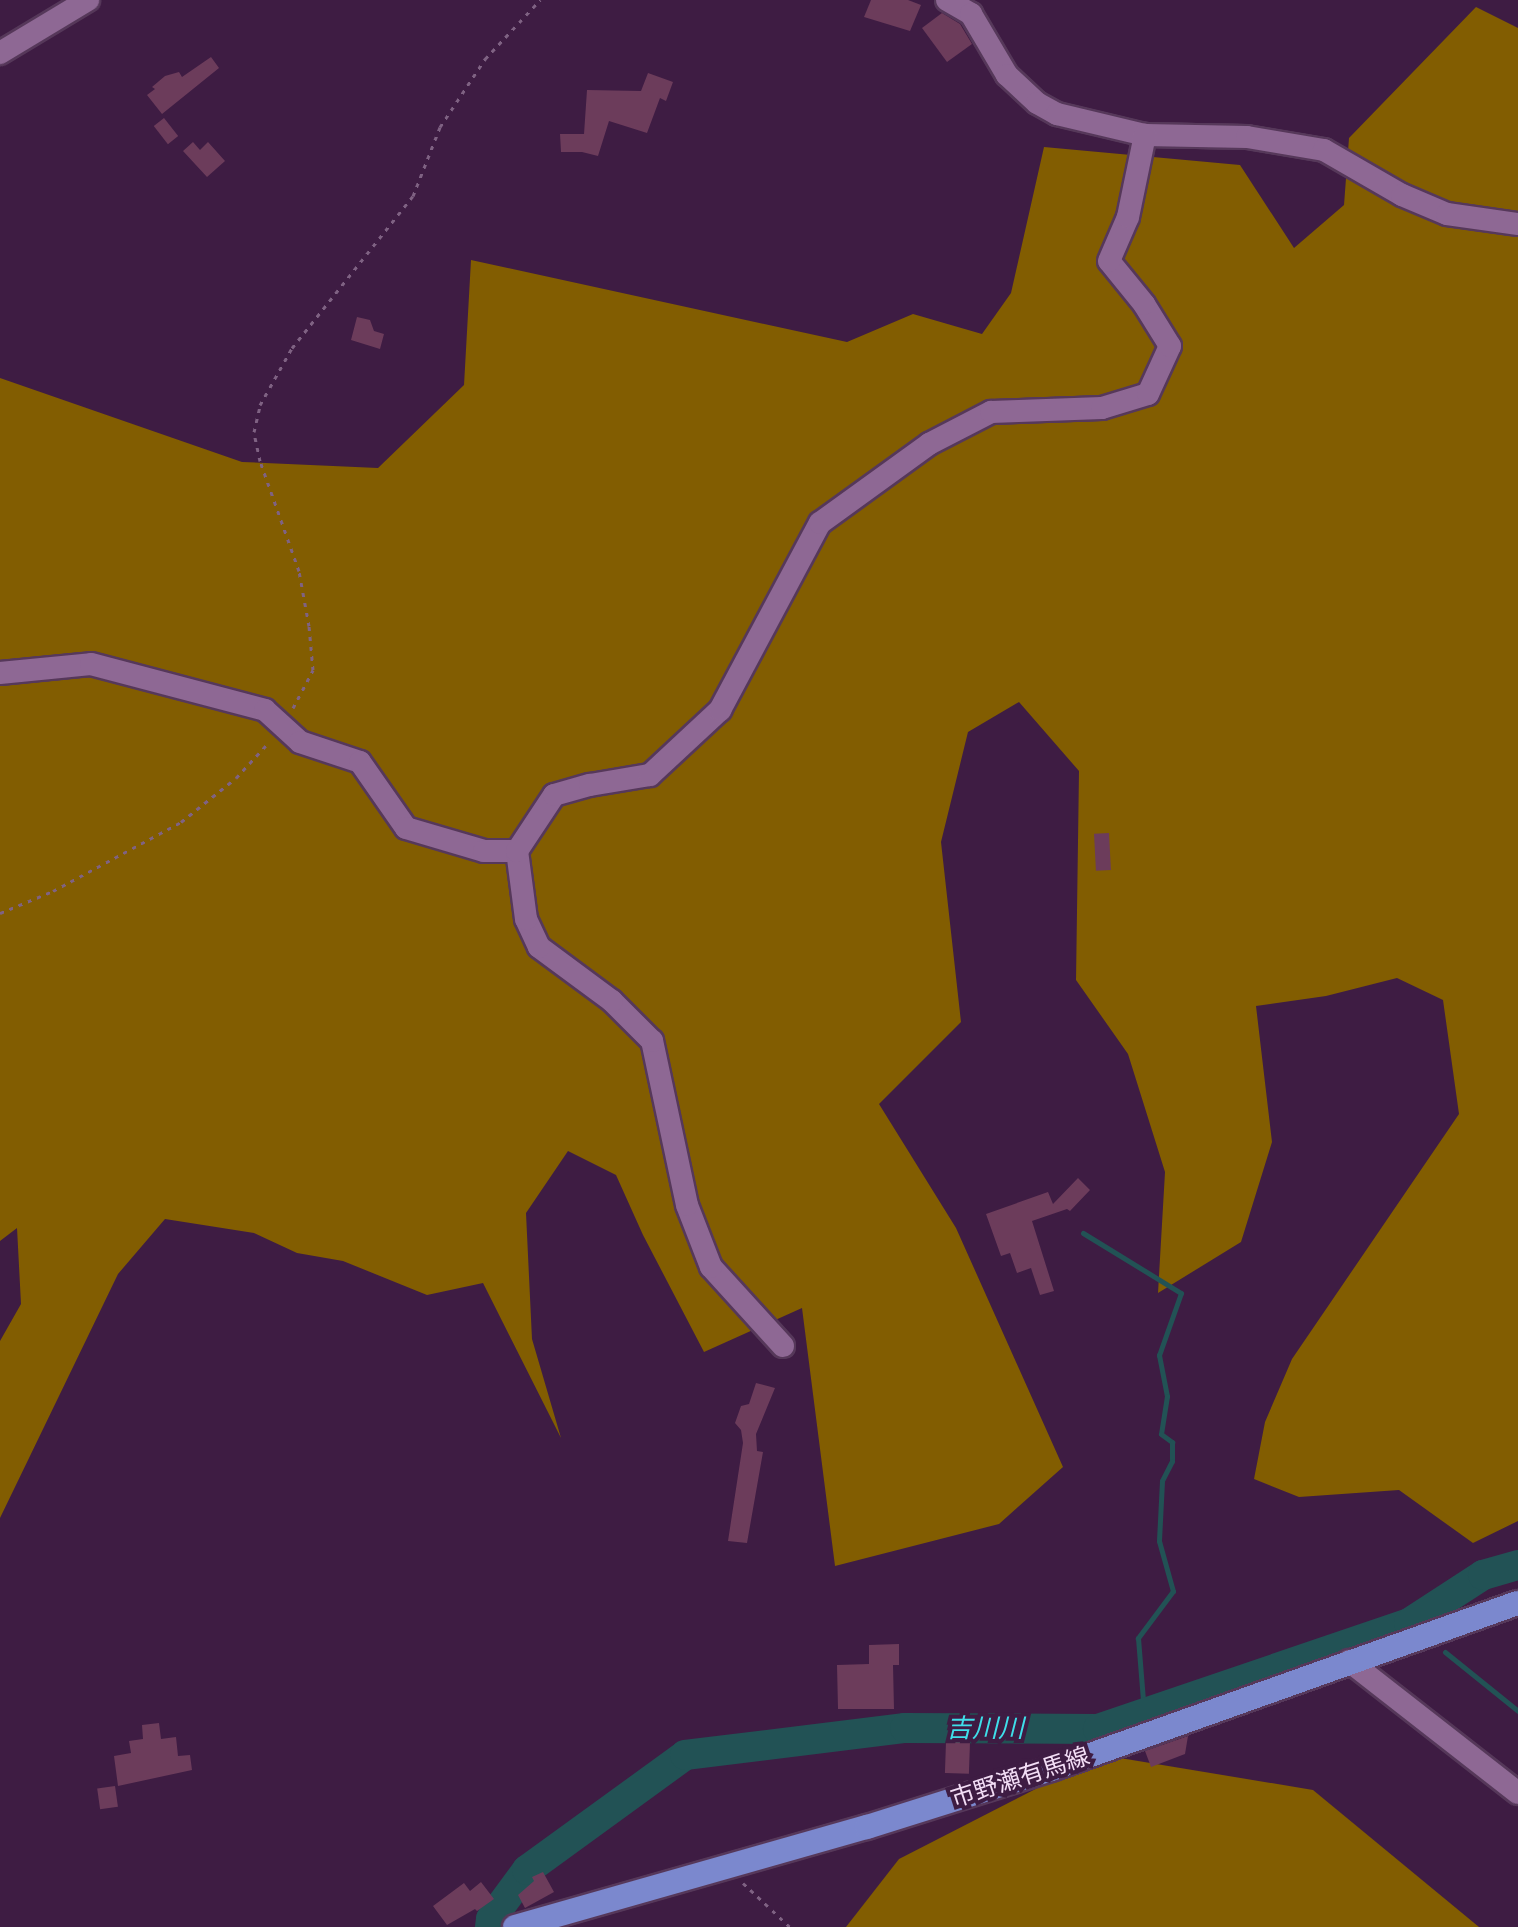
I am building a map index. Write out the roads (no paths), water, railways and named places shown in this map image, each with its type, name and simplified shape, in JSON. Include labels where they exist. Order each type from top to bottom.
[{"type":"main road","name":"市野瀬有馬線","points":[[515,1927],[1054,1768],[1518,1603]]},
{"type":"street","points":[[0,53],[88,0]]},
{"type":"street","points":[[947,0],[971,14],[1007,75],[1037,103],[1057,114],[1145,135],[1247,137],[1324,150],[1402,195],[1447,214],[1518,224]]},
{"type":"street","points":[[783,1346],[711,1267],[687,1205],[652,1041],[612,1001],[539,947],[526,919],[517,851],[554,795],[650,775],[720,710],[820,523],[929,444],[991,412],[1102,408],[1148,394],[1170,346],[1144,304],[1109,261],[1128,217],[1145,135]]},
{"type":"street","points":[[0,673],[91,664],[265,710],[300,742],[360,762],[406,828],[484,851],[517,851]]},
{"type":"street","points":[[1349,1661],[1518,1793]]},
{"type":"waterway","points":[[1083,1233],[1181,1293],[1159,1355],[1167,1396],[1161,1434],[1172,1442],[1172,1461],[1162,1481],[1159,1541],[1173,1591],[1138,1638],[1144,1713]]},
{"type":"waterway","name":"吉川川","points":[[490,1927],[491,1919],[527,1870],[685,1755],[905,1728],[1098,1729],[1409,1623],[1483,1575],[1518,1565]]},
{"type":"waterway","points":[[1445,1652],[1518,1711]]}]
